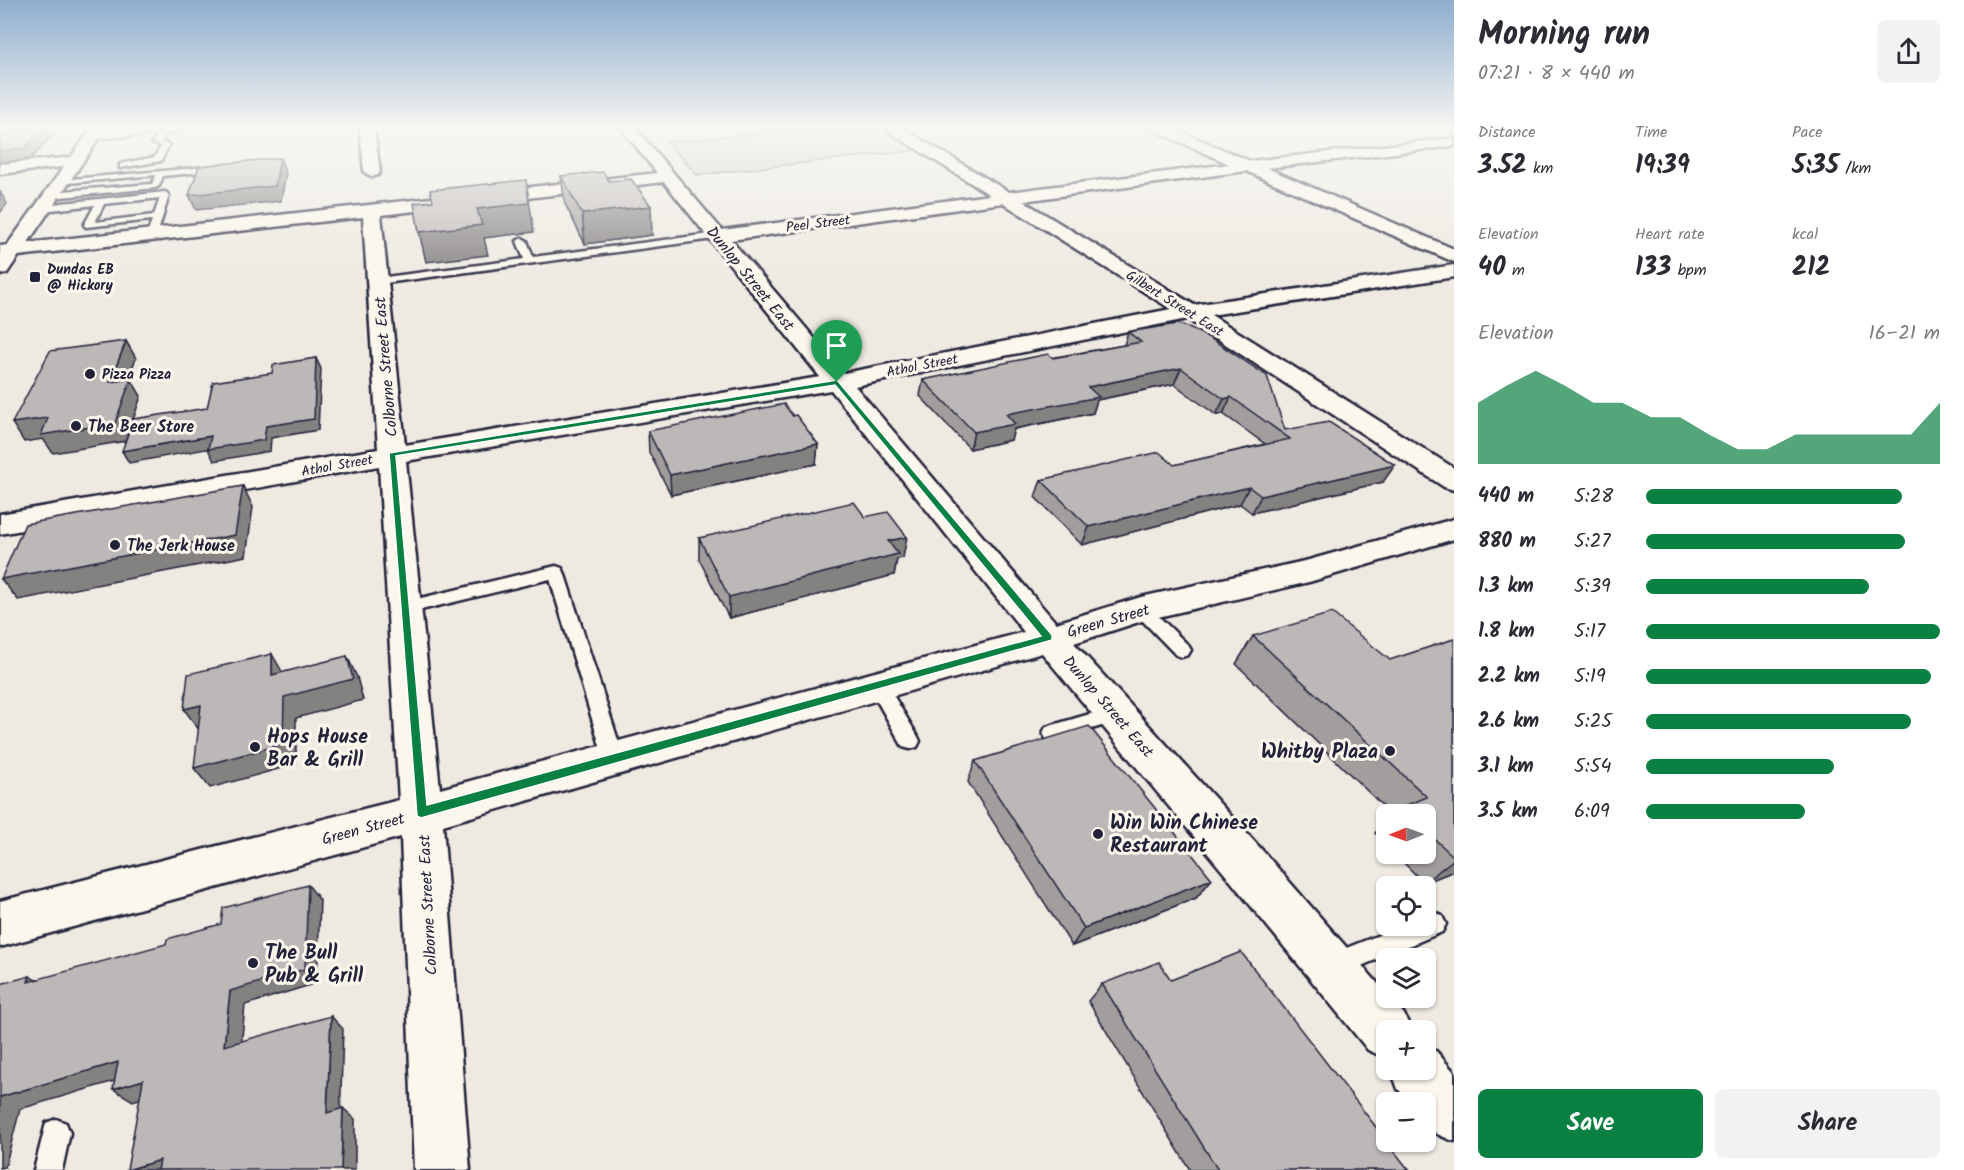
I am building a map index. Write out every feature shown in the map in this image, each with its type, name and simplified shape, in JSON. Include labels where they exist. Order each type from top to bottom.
[{"type":"street","points":[[0,269],[7,251],[59,184],[53,183]]},
{"type":"street","points":[[7,251],[155,226],[372,211],[619,183]]},
{"type":"street","name":"Dunlop Street East","points":[[673,183],[1049,638],[1117,714],[1376,1020]]},
{"type":"street","name":"Gilbert Street East","points":[[981,183],[1190,312],[1454,481]]},
{"type":"street","name":"Peel Street","points":[[718,236],[1126,183]]},
{"type":"street","points":[[1285,183],[1454,256]]},
{"type":"street","name":"Colborne Street East","points":[[372,211],[371,222],[378,281],[421,813],[442,1170]]},
{"type":"street","name":"Athol Street","points":[[0,524],[392,455],[837,382],[1190,312],[1454,271]]},
{"type":"street","name":"Green Street","points":[[0,924],[421,813],[1049,638],[1142,609],[1309,571],[1454,529]]},
{"type":"street","points":[[1425,1080],[1454,1114]]},
{"type":"lane","points":[[59,184],[64,183]]},
{"type":"lane","points":[[59,184],[71,183]]},
{"type":"lane","points":[[59,184],[155,186],[156,183]]},
{"type":"lane","points":[[59,184],[101,202],[165,195],[155,226],[89,225],[101,202]]},
{"type":"lane","points":[[378,281],[718,236]]},
{"type":"lane","points":[[522,241],[530,261]]},
{"type":"lane","points":[[404,608],[556,572],[614,759]]},
{"type":"lane","points":[[1142,609],[1182,650]]},
{"type":"lane","points":[[877,686],[910,741]]},
{"type":"lane","points":[[1053,733],[1117,714]]},
{"type":"lane","points":[[1332,967],[1406,936]]},
{"type":"lane","points":[[48,1170],[56,1133]]},
{"type":"building","points":[[193,183],[276,183],[275,186],[189,195]]},
{"type":"building","points":[[501,183],[526,183],[529,203],[477,209],[482,225],[419,232],[414,203],[433,201],[430,190]]},
{"type":"building","points":[[565,183],[634,183],[651,206],[582,214]]},
{"type":"building","points":[[1177,324],[1191,328],[1213,340],[1267,376],[1285,430],[1329,422],[1395,465],[1261,496],[1249,487],[1089,527],[1041,480],[1159,452],[1174,465],[1290,439],[1231,397],[1224,399],[1181,368],[1088,387],[1099,397],[1006,414],[1015,424],[974,432],[923,380],[1048,354],[1053,358],[1141,342],[1128,332]]},
{"type":"building","points":[[126,341],[110,382],[131,379],[115,423],[41,435],[48,418],[12,423],[50,351]]},
{"type":"building","points":[[316,358],[314,419],[266,426],[264,440],[208,449],[211,436],[122,451],[133,419],[207,408],[213,382],[272,373],[273,365]]},
{"type":"building","points":[[784,404],[793,416],[796,415],[818,444],[670,475],[648,431]]},
{"type":"building","points":[[243,486],[235,535],[1,579],[25,524]]},
{"type":"building","points":[[854,502],[865,517],[888,512],[907,537],[888,541],[898,554],[729,597],[699,538]]},
{"type":"building","name":"Whitby Plaza","points":[[1332,613],[1390,660],[1454,639],[1454,857],[1436,840],[1436,804],[1410,804],[1427,797],[1253,636]]},
{"type":"building","points":[[272,654],[272,675],[347,656],[353,679],[284,697],[283,744],[194,768],[201,705],[184,709],[188,674]]},
{"type":"building","points":[[1089,726],[1212,879],[1084,928],[975,761]]},
{"type":"building","points":[[308,885],[305,969],[230,991],[224,1046],[331,1016],[327,1113],[343,1108],[341,1170],[158,1170],[160,1160],[127,1170],[143,1080],[113,1089],[118,1062],[0,1097],[0,984],[30,976],[28,982],[166,944],[167,939],[221,924],[223,908]]},
{"type":"building","points":[[1241,952],[1376,1127],[1376,1152],[1395,1152],[1409,1170],[1218,1170],[1102,984],[1159,962],[1171,980]]},
{"type":"place","name":"Dundas EB @ Hickory","points":[[35,277]]},
{"type":"place","name":"Pizza Pizza","points":[[90,374]]},
{"type":"place","name":"The Beer Store","points":[[76,426]]},
{"type":"place","name":"The Jerk House","points":[[115,545]]},
{"type":"place","name":"Hops House Bar & Grill","points":[[255,747]]},
{"type":"place","name":"Whitby Plaza","points":[[1390,751]]},
{"type":"place","name":"Win Win Chinese Restaurant","points":[[1098,834]]},
{"type":"place","name":"The Bull Pub & Grill","points":[[253,963]]},
{"type":"route","points":[[837,382],[1049,638],[421,813],[392,455],[837,382]]}]
